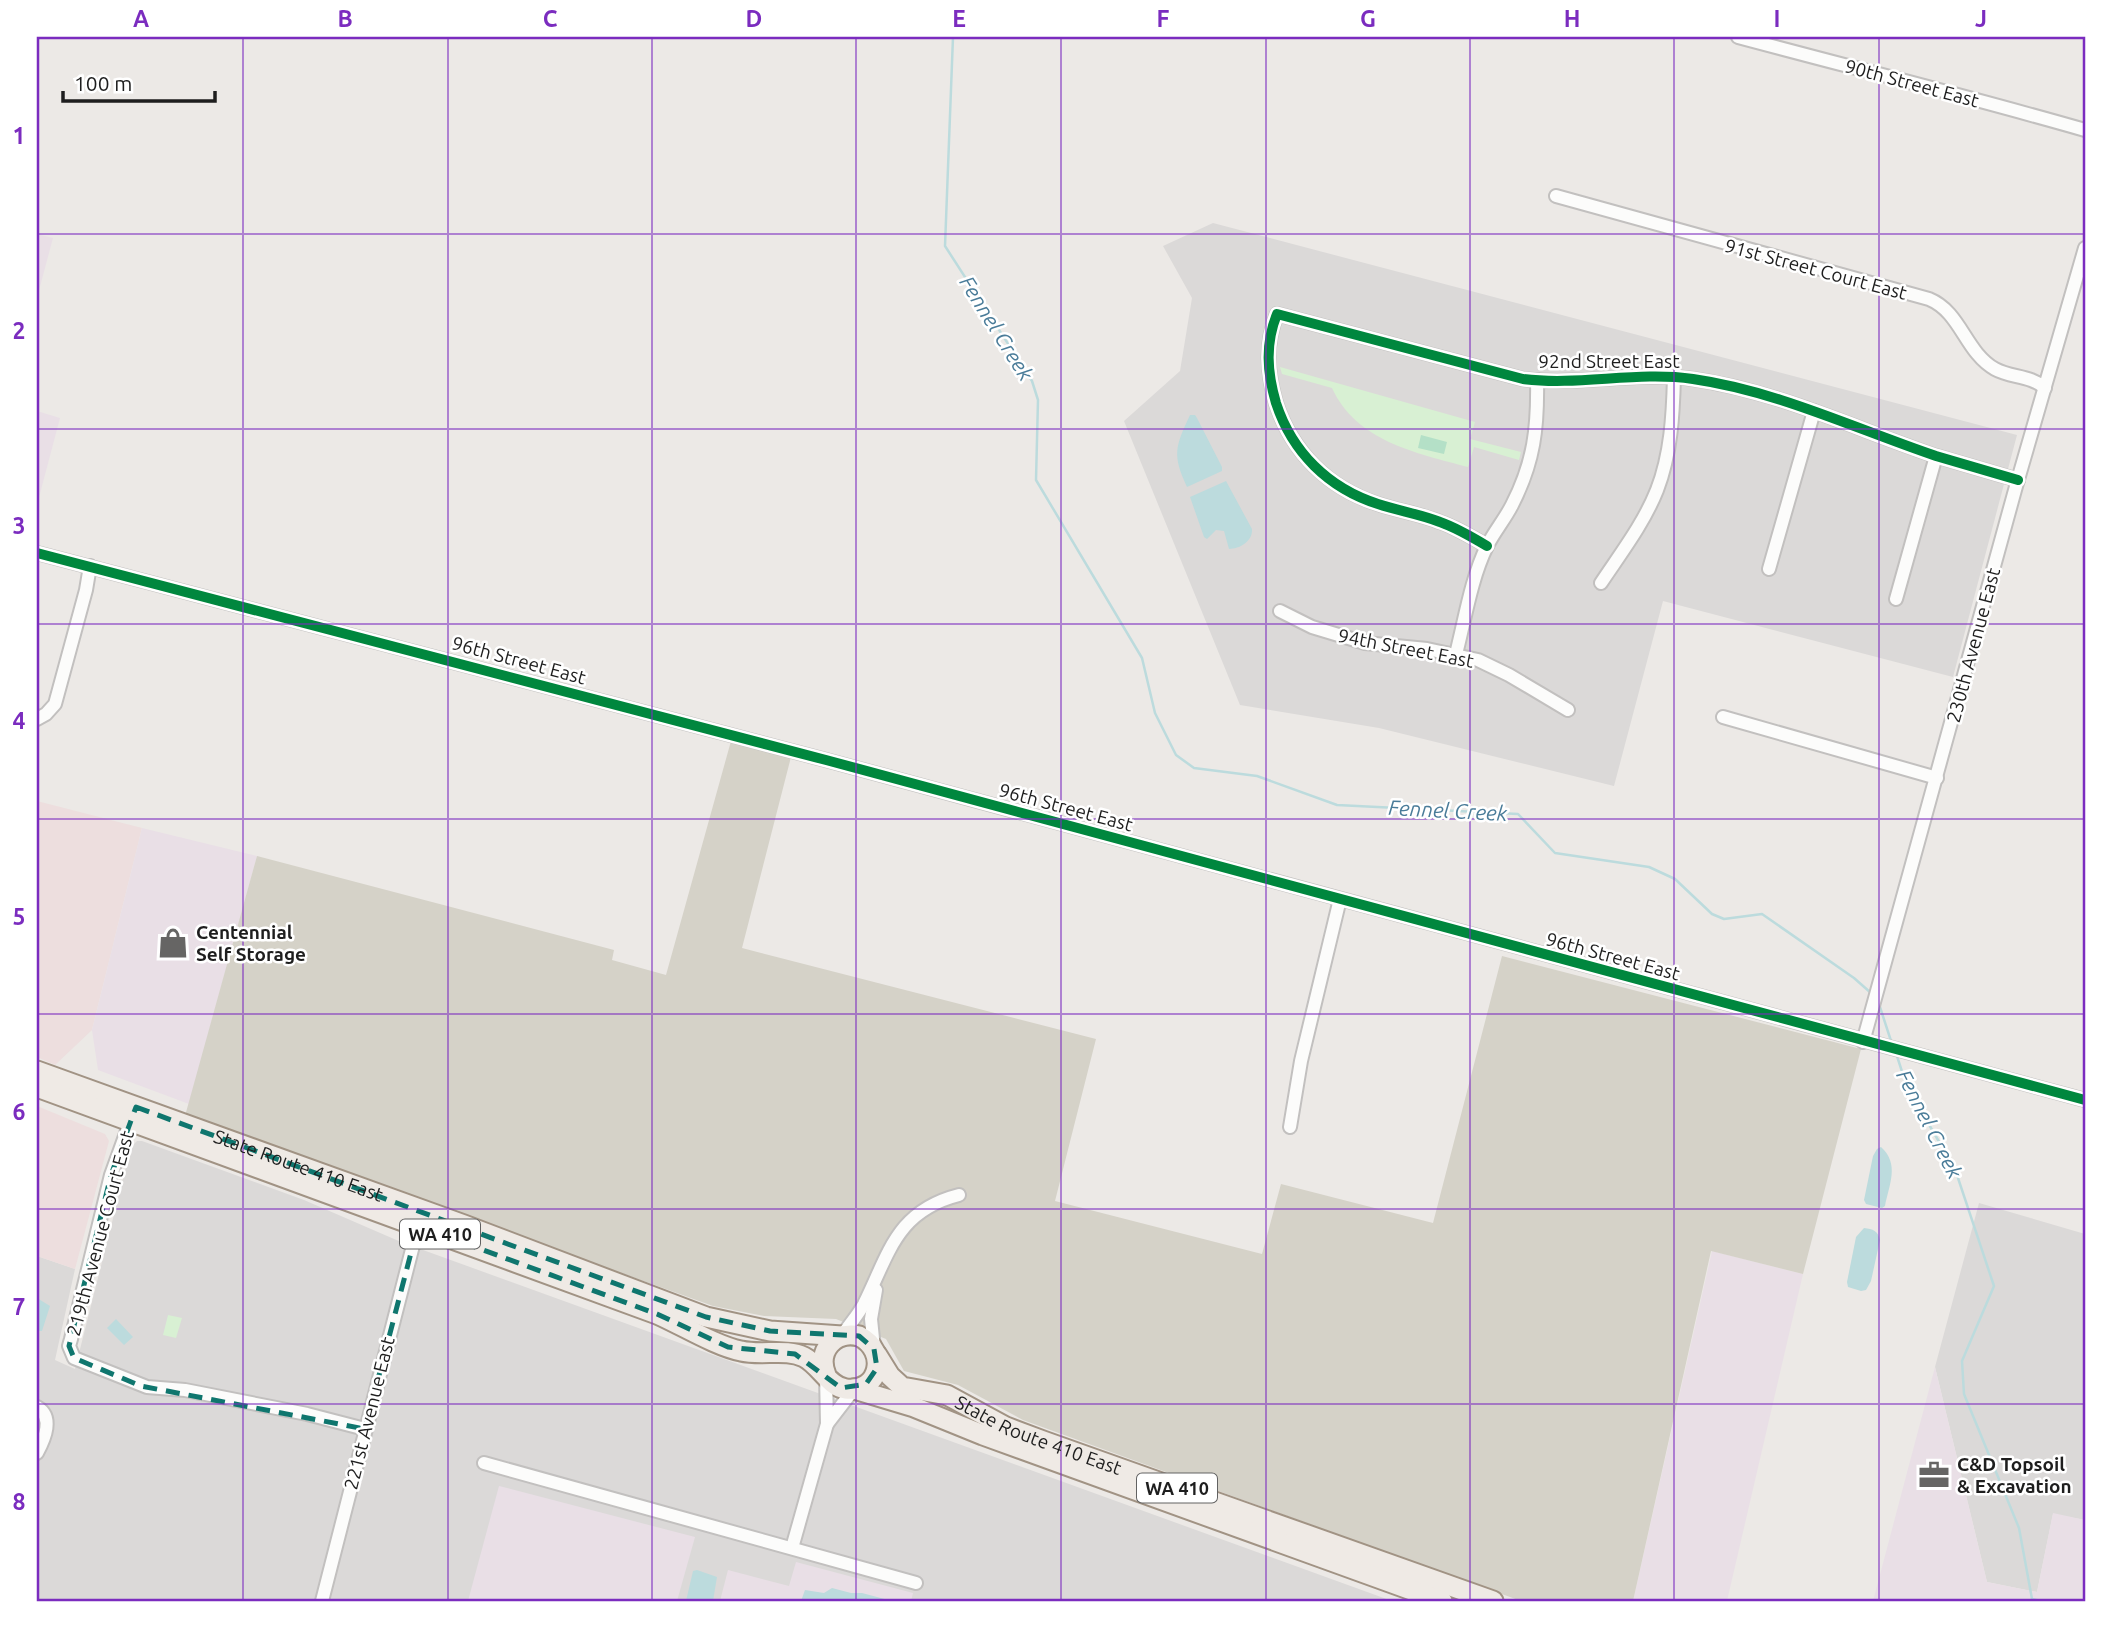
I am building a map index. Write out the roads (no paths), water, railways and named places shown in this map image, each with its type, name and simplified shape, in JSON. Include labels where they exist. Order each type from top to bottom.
[{"type":"main road","name":"State Route 410 East","points":[[37,1071],[133,1114],[418,1226],[657,1314],[727,1348],[763,1354],[795,1353],[814,1363],[826,1375]]},
{"type":"main road","name":"State Route 410 East","points":[[37,1087],[133,1114],[464,1225],[706,1317],[770,1331],[842,1336]]},
{"type":"main road","name":"WA 410","points":[[842,1336],[859,1336],[876,1352]]},
{"type":"main road","points":[[826,1375],[822,1362],[825,1349],[834,1339],[842,1336]]},
{"type":"main road","name":"State Route 410 East","points":[[876,1352],[895,1382],[902,1387],[947,1395],[1006,1427],[1043,1441],[1493,1601]]},
{"type":"main road","points":[[854,1389],[871,1380],[877,1368],[876,1352]]},
{"type":"main road","name":"WA 410","points":[[826,1375],[835,1385],[854,1389]]},
{"type":"main road","name":"State Route 410 East","points":[[854,1389],[914,1407],[983,1436],[1442,1601]]},
{"type":"street","name":"90th Street East","points":[[1738,37],[1778,42],[2085,130]]},
{"type":"street","name":"91st Street Court East","points":[[1556,196],[1929,299],[1941,304],[1954,316],[1960,330],[1980,356],[1994,368],[2037,381],[2045,388]]},
{"type":"street","name":"230th Avenue East","points":[[1863,1042],[2085,248]]},
{"type":"street","name":"92nd Street East","points":[[1487,546],[1443,523],[1358,496],[1325,476],[1301,452],[1288,434],[1273,393],[1268,359],[1270,332],[1277,314],[1537,380],[1674,377],[1714,383],[1814,411],[1936,456],[2018,480]]},
{"type":"street","points":[[1601,583],[1645,514],[1658,488],[1671,435],[1674,377]]},
{"type":"street","points":[[1456,654],[1487,546],[1512,505],[1529,465],[1537,430],[1537,380]]},
{"type":"street","points":[[1769,569],[1814,411]]},
{"type":"street","points":[[1896,599],[1936,456]]},
{"type":"street","name":"96th Street East","points":[[37,553],[827,760],[2085,1100]]},
{"type":"street","points":[[37,719],[55,704],[90,566]]},
{"type":"street","name":"94th Street East","points":[[1280,611],[1312,627],[1365,643],[1415,647],[1478,660],[1568,710]]},
{"type":"street","points":[[1723,717],[1937,778]]},
{"type":"street","points":[[1290,1127],[1304,1048],[1340,899]]},
{"type":"street","name":"219th Avenue Court East","points":[[133,1114],[111,1175],[71,1339],[70,1353],[74,1358],[147,1388],[185,1390],[307,1414],[365,1429]]},
{"type":"street","points":[[842,1336],[862,1308],[895,1237],[929,1206],[959,1195]]},
{"type":"street","name":"221st Avenue East","points":[[322,1601],[418,1226]]},
{"type":"street","points":[[876,1352],[871,1319],[880,1269]]},
{"type":"street","points":[[792,1548],[827,1424],[826,1375]]},
{"type":"street","points":[[827,1424],[854,1389]]},
{"type":"street","points":[[37,1407],[45,1412],[47,1419],[46,1432],[37,1452]]},
{"type":"street","points":[[484,1463],[916,1583]]},
{"type":"water","points":[[1190,415],[1197,418],[1222,471],[1187,487],[1179,467],[1177,451]]},
{"type":"water","points":[[1226,481],[1252,529],[1245,544],[1229,549],[1224,531],[1216,530],[1207,539],[1204,537],[1190,497]]},
{"type":"water","points":[[1881,1147],[1892,1168],[1891,1183],[1885,1206],[1882,1208],[1866,1204],[1864,1200],[1873,1156]]},
{"type":"water","points":[[1864,1228],[1875,1231],[1880,1240],[1871,1281],[1866,1290],[1861,1291],[1848,1287],[1847,1282],[1856,1237]]},
{"type":"water","points":[[37,1298],[50,1306],[42,1331],[37,1331]]},
{"type":"water","points":[[116,1319],[133,1337],[124,1345],[107,1328]]},
{"type":"water","points":[[693,1571],[717,1577],[713,1601],[686,1601]]},
{"type":"water","points":[[832,1588],[892,1601],[801,1601],[805,1590],[824,1593]]},
{"type":"waterway","name":"Fennel Creek","points":[[953,37],[945,246],[1032,381],[1038,400],[1036,480],[1142,658],[1155,713],[1176,755],[1194,768],[1257,776],[1337,805],[1518,814],[1555,853],[1649,867],[1675,879],[1712,914],[1724,919],[1762,914],[1854,978],[1871,993]]},
{"type":"waterway","name":"Fennel Creek","points":[[1879,1004],[1892,1044]]},
{"type":"waterway","name":"Fennel Creek","points":[[1896,1053],[1907,1087],[1955,1169],[1994,1286],[1962,1361],[1964,1394],[2019,1528],[2032,1599],[2041,1601]]},
{"type":"place","name":"Centennial Self Storage","points":[[173,943]]},
{"type":"place","name":"C&D Topsoil & Excavation","points":[[1934,1475]]}]
